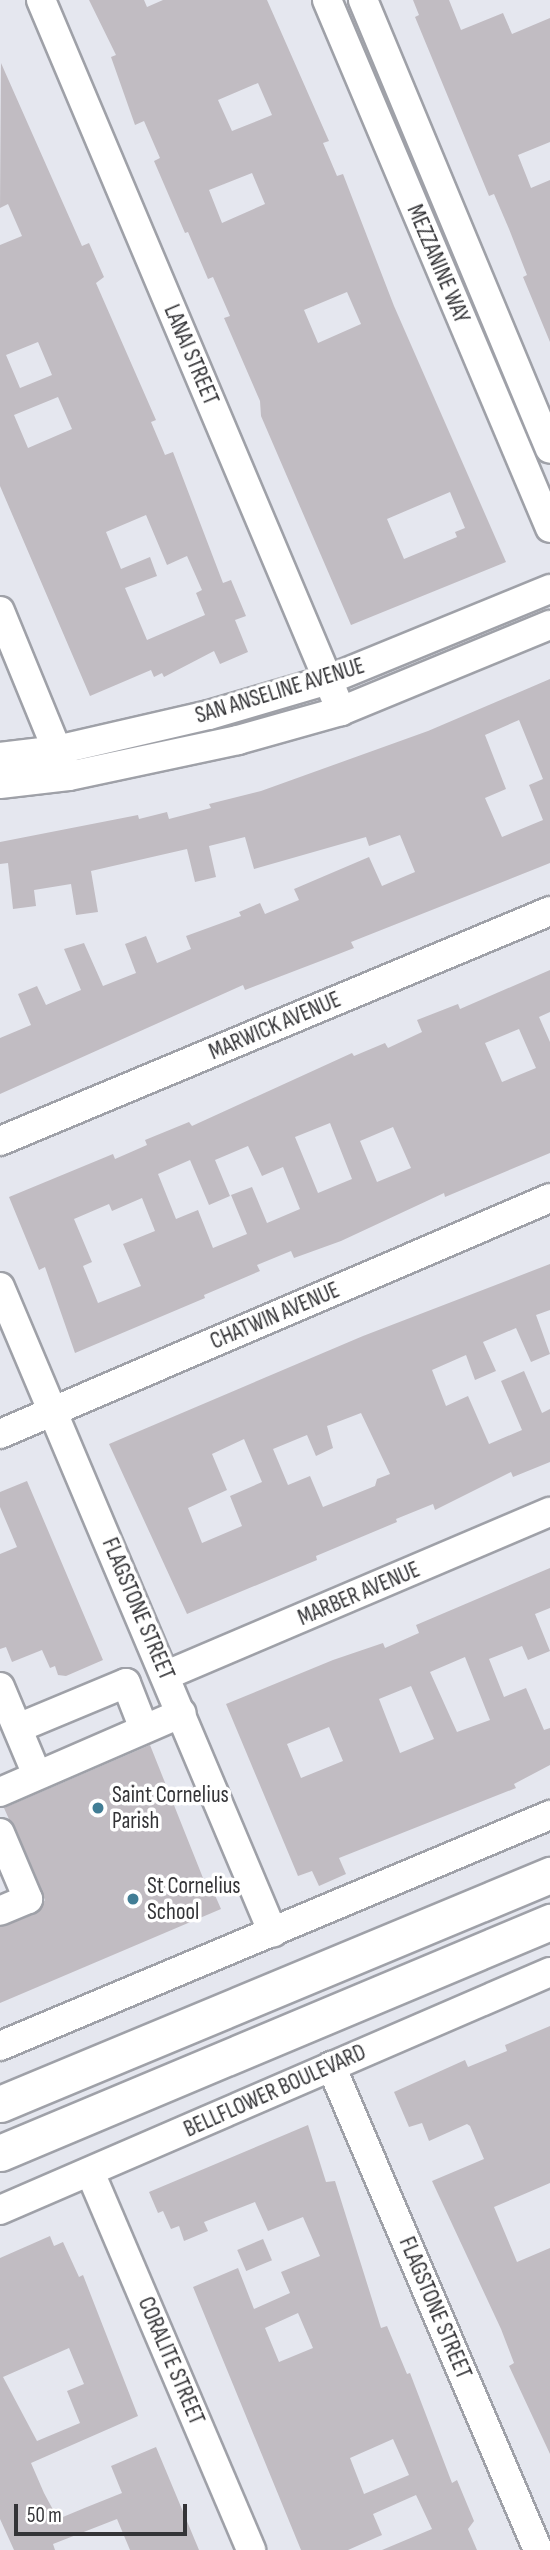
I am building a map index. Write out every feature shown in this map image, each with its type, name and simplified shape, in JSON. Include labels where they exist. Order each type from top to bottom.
[{"type":"main road","points":[[0,2104],[550,1875]]},
{"type":"main road","name":"BELLFLOWER BOULEVARD","points":[[0,2153],[550,1922]]},
{"type":"street","name":"LANAI STREET","points":[[41,0],[341,710]]},
{"type":"street","name":"MEZZANINE WAY","points":[[327,0],[550,528]]},
{"type":"street","name":"MEZZANINE WAY","points":[[363,0],[550,449]]},
{"type":"street","name":"SAN ANSELINE AVENUE","points":[[0,757],[57,750],[209,715],[328,680],[550,589]]},
{"type":"street","points":[[0,611],[69,776]]},
{"type":"street","name":"SAN ANSELINE AVENUE","points":[[0,784],[69,776],[238,740],[341,710],[550,625]]},
{"type":"street","name":"MARWICK AVENUE","points":[[0,1141],[550,911]]},
{"type":"street","name":"CHATWIN AVENUE","points":[[0,1434],[550,1198]]},
{"type":"street","name":"FLAGSTONE STREET","points":[[0,1287],[167,1675],[273,1933]]},
{"type":"street","name":"MARBER AVENUE","points":[[167,1675],[550,1512]]},
{"type":"street","points":[[18,1728],[126,1683],[144,1729]]},
{"type":"street","points":[[0,1687],[37,1775]]},
{"type":"street","points":[[0,1792],[183,1713]]},
{"type":"street","points":[[0,2046],[550,1815]]},
{"type":"street","points":[[0,1833],[28,1899],[0,1911]]},
{"type":"street","name":"BELLFLOWER BOULEVARD","points":[[0,2210],[550,1972]]},
{"type":"street","name":"FLAGSTONE STREET","points":[[331,2066],[538,2550]]},
{"type":"street","name":"CORALITE STREET","points":[[90,2172],[251,2550]]},
{"type":"building","points":[[89,0],[144,0],[147,7],[163,0],[267,0],[329,141],[323,143],[337,176],[343,174],[394,306],[506,562],[351,625],[261,416],[260,401],[224,318],[230,316],[213,277],[208,279],[188,232],[185,233],[154,161],[160,158],[144,121],[135,125],[111,57],[116,55]],"holes":[[[258,83],[272,115],[232,131],[218,100]],[[252,173],[265,204],[222,223],[209,190]],[[347,292],[361,324],[318,343],[304,310]],[[450,492],[465,528],[455,532],[457,537],[404,559],[387,519]]]},
{"type":"building","points":[[413,0],[449,0],[461,30],[503,13],[512,34],[550,18],[550,142],[518,155],[531,188],[550,180],[550,342],[523,277],[527,275],[509,229],[494,194],[489,196],[415,17],[419,15]]},
{"type":"building","points":[[1,63],[82,246],[89,243],[104,277],[96,283],[156,420],[151,422],[165,455],[173,452],[223,583],[231,580],[246,616],[235,620],[248,652],[220,664],[214,651],[164,677],[162,673],[154,677],[151,670],[90,696],[0,486],[0,245],[22,236],[8,204],[0,208]],"holes":[[[38,342],[52,375],[20,388],[6,355]],[[58,397],[72,429],[28,448],[14,415]],[[146,515],[167,565],[187,556],[202,590],[196,593],[205,615],[147,640],[125,588],[157,576],[150,557],[121,569],[106,532]]]},
{"type":"building","points":[[550,679],[550,863],[351,942],[354,948],[245,990],[243,985],[0,1094],[0,1038],[31,1025],[18,994],[37,986],[46,1005],[81,990],[64,949],[84,943],[103,986],[136,973],[125,944],[146,936],[157,963],[191,949],[186,936],[241,916],[239,912],[260,903],[265,914],[299,900],[294,889],[369,857],[382,886],[415,872],[400,835],[369,846],[366,837],[254,869],[245,837],[209,846],[216,877],[195,882],[187,849],[91,871],[98,912],[76,915],[71,884],[34,890],[36,906],[13,909],[8,863],[0,864],[0,842],[138,815],[139,819],[167,812],[169,819],[211,808],[209,804],[261,791],[428,731]],"holes":[[[519,720],[543,779],[529,785],[543,820],[502,837],[485,798],[506,789],[485,735]]]},
{"type":"building","points":[[550,970],[550,1012],[539,1017],[550,1042],[550,1153],[445,1197],[444,1193],[341,1241],[294,1258],[291,1251],[257,1265],[260,1271],[204,1295],[205,1298],[75,1353],[45,1267],[39,1270],[9,1197],[113,1154],[115,1159],[147,1145],[145,1140],[189,1122],[192,1126],[352,1053],[354,1056],[385,1043],[388,1048],[422,1032],[417,1020],[458,1004],[460,1009]],"holes":[[[519,1029],[536,1068],[502,1082],[485,1043]],[[330,1123],[352,1179],[318,1193],[295,1137]],[[393,1127],[411,1168],[377,1182],[360,1141]],[[248,1146],[262,1176],[283,1167],[300,1209],[267,1223],[252,1187],[231,1195],[247,1234],[213,1248],[198,1210],[176,1219],[158,1174],[190,1160],[209,1205],[230,1196],[215,1160]],[[142,1198],[155,1231],[123,1244],[141,1286],[98,1303],[83,1266],[92,1262],[74,1219],[109,1204],[112,1211]]]},
{"type":"building","points":[[550,1264],[550,1310],[536,1315],[550,1354],[531,1362],[516,1328],[483,1342],[496,1371],[475,1380],[466,1355],[432,1370],[446,1406],[468,1396],[489,1444],[522,1430],[501,1381],[524,1371],[542,1413],[550,1409],[550,1462],[513,1477],[511,1472],[435,1510],[433,1504],[396,1519],[397,1522],[316,1556],[317,1560],[187,1614],[109,1444],[363,1336]],"holes":[[[361,1413],[390,1474],[377,1479],[375,1486],[323,1507],[310,1476],[288,1485],[273,1449],[307,1435],[316,1456],[333,1448],[327,1426]],[[244,1439],[262,1482],[230,1496],[242,1526],[202,1543],[188,1508],[227,1490],[212,1454]]]},
{"type":"building","points":[[27,1481],[103,1660],[66,1676],[58,1675],[55,1666],[50,1668],[42,1650],[12,1662],[6,1647],[0,1649],[0,1554],[17,1547],[0,1507],[0,1492]]},
{"type":"building","points":[[550,1568],[550,1608],[535,1614],[550,1651],[528,1660],[522,1646],[489,1659],[504,1697],[526,1688],[544,1730],[550,1728],[550,1765],[514,1784],[516,1788],[339,1858],[346,1874],[319,1886],[312,1871],[298,1876],[226,1704],[333,1660],[383,1643],[385,1648],[419,1633],[416,1625]],"holes":[[[465,1657],[490,1720],[457,1732],[430,1672]],[[411,1686],[434,1739],[400,1753],[379,1699]],[[329,1727],[343,1761],[301,1778],[287,1744]]]},
{"type":"building","name":"St Cornelius School","points":[[150,1745],[207,1888],[211,1886],[221,1909],[0,2003],[0,1927],[35,1914],[45,1900],[4,1808]]},
{"type":"building","points":[[550,2026],[550,2183],[494,2207],[517,2262],[550,2248],[550,2454],[509,2366],[514,2363],[501,2329],[432,2181],[484,2159],[470,2126],[467,2124],[429,2141],[422,2123],[409,2127],[394,2092],[465,2060],[468,2067],[507,2051],[505,2045]]},
{"type":"building","points":[[308,2125],[326,2182],[335,2181],[381,2328],[387,2326],[407,2374],[410,2373],[452,2483],[457,2480],[474,2521],[468,2529],[477,2550],[382,2550],[432,2529],[416,2495],[373,2514],[382,2535],[348,2550],[301,2550],[193,2287],[238,2268],[254,2309],[290,2293],[281,2272],[320,2256],[303,2217],[268,2231],[255,2202],[204,2222],[208,2231],[184,2241],[179,2226],[171,2229],[163,2211],[158,2213],[149,2192]],"holes":[[[298,2313],[313,2348],[279,2362],[265,2328]],[[393,2439],[409,2475],[364,2494],[350,2458]]]},
{"type":"building","points":[[50,2236],[54,2246],[63,2242],[79,2277],[83,2275],[138,2416],[31,2463],[58,2519],[122,2493],[111,2466],[156,2447],[199,2550],[130,2550],[117,2519],[53,2544],[55,2550],[14,2550],[0,2519],[0,2258]],"holes":[[[69,2348],[84,2384],[67,2391],[80,2423],[37,2441],[3,2377]]]},
{"type":"building","points":[[263,2239],[272,2260],[246,2271],[237,2250]]},
{"type":"place","name":"Saint Cornelius Parish","points":[[98,1808]]},
{"type":"place","name":"St Cornelius School","points":[[133,1899]]}]
